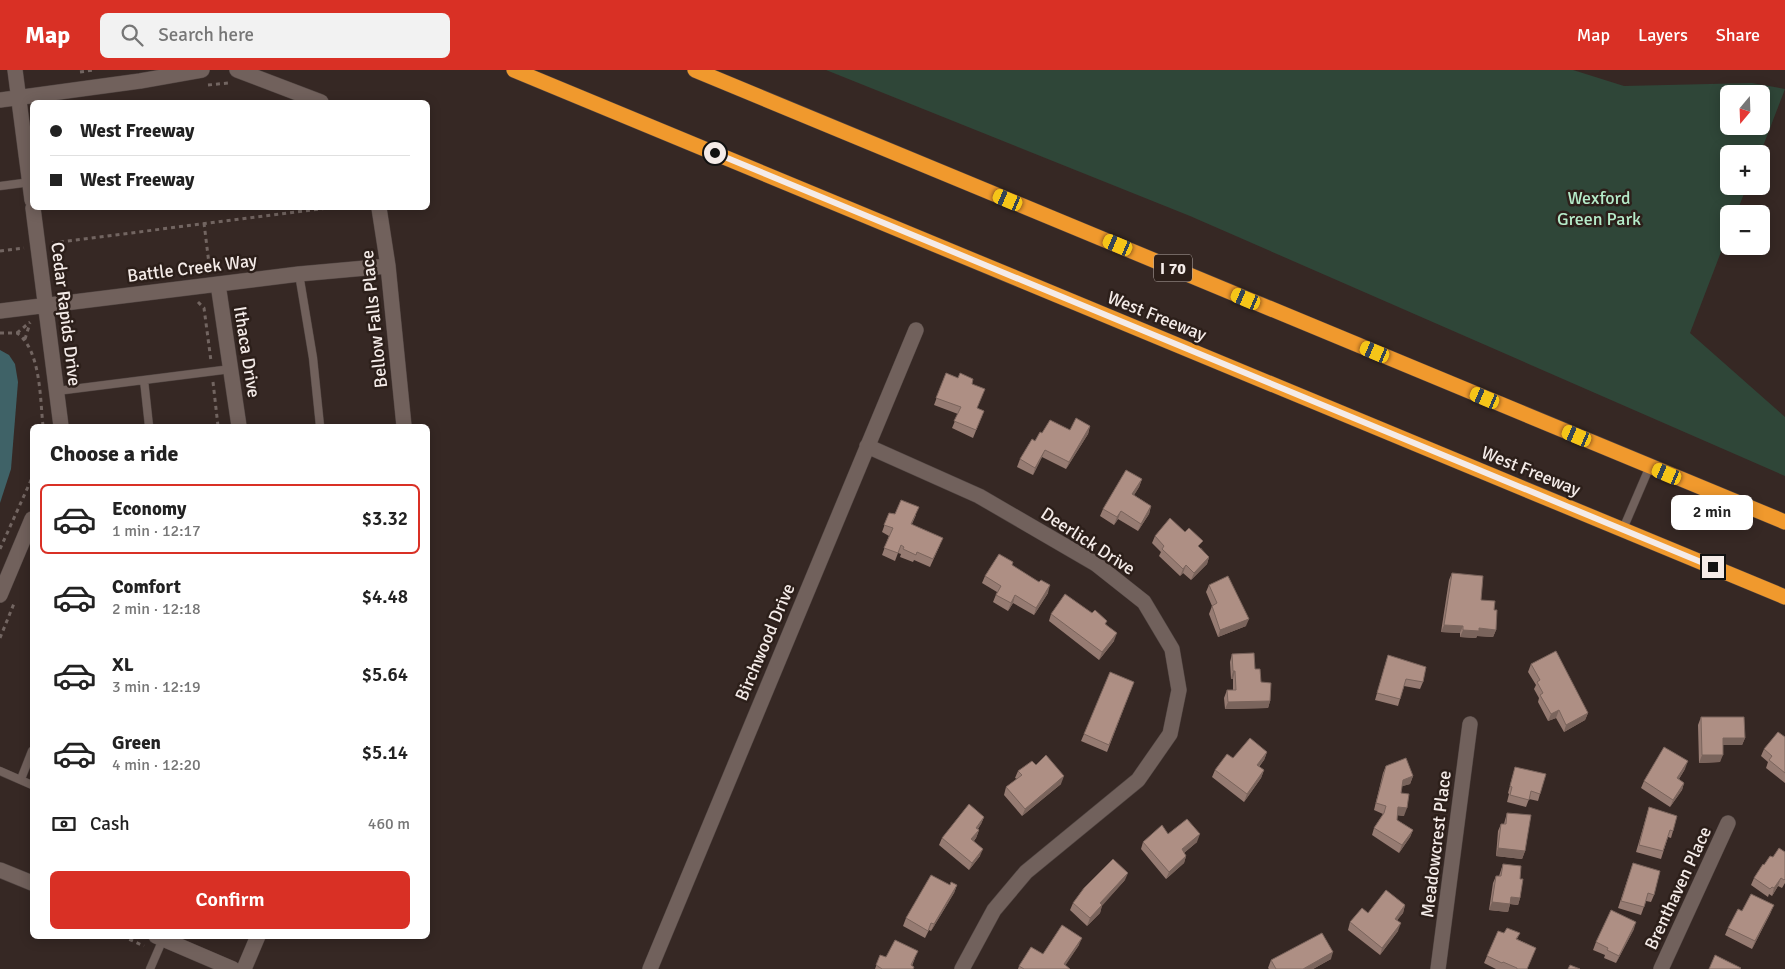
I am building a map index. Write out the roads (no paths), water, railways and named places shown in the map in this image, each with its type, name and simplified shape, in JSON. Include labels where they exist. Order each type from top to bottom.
[{"type":"highway","name":"West Freeway","points":[[514,70],[1785,597]]},
{"type":"highway","name":"I 70","points":[[695,70],[1785,522]]},
{"type":"street","points":[[15,70],[30,174]]},
{"type":"street","points":[[0,100],[140,76],[202,70]]},
{"type":"street","points":[[237,70],[316,100]]},
{"type":"street","name":"Cedar Rapids Drive","points":[[33,210],[61,424]]},
{"type":"street","name":"Bellow Falls Place","points":[[379,210],[388,266],[404,424]]},
{"type":"street","name":"Battle Creek Way","points":[[0,311],[214,280],[388,266]]},
{"type":"street","name":"Ithaca Drive","points":[[214,280],[239,424]]},
{"type":"street","name":"Birchwood Drive","points":[[650,969],[916,330]]},
{"type":"street","name":"Deerlick Drive","points":[[867,446],[979,496],[1096,564],[1144,602],[1172,649],[1178,690],[1170,734],[1138,780],[1026,872],[994,910],[962,969]]},
{"type":"street","points":[[0,595],[30,524]]},
{"type":"street","name":"Meadowcrest Place","points":[[1438,969],[1470,724]]},
{"type":"street","name":"Brenthaven Place","points":[[1661,969],[1728,823]]},
{"type":"street","points":[[0,870],[30,883]]},
{"type":"street","points":[[244,969],[257,939]]},
{"type":"street","points":[[157,941],[233,969]]},
{"type":"lane","points":[[0,186],[30,182]]},
{"type":"lane","points":[[300,274],[313,358],[320,424]]},
{"type":"lane","points":[[57,390],[230,369]]},
{"type":"lane","points":[[144,380],[149,424]]},
{"type":"lane","points":[[1622,529],[1650,466]]},
{"type":"lane","points":[[20,780],[30,756]]},
{"type":"lane","points":[[0,771],[30,784]]},
{"type":"lane","points":[[150,969],[157,941]]},
{"type":"water","points":[[0,350],[9,355],[15,364],[18,382],[11,469],[0,503]]},
{"type":"park label","name":"Wexford Green Park","points":[[1599,208]]}]
